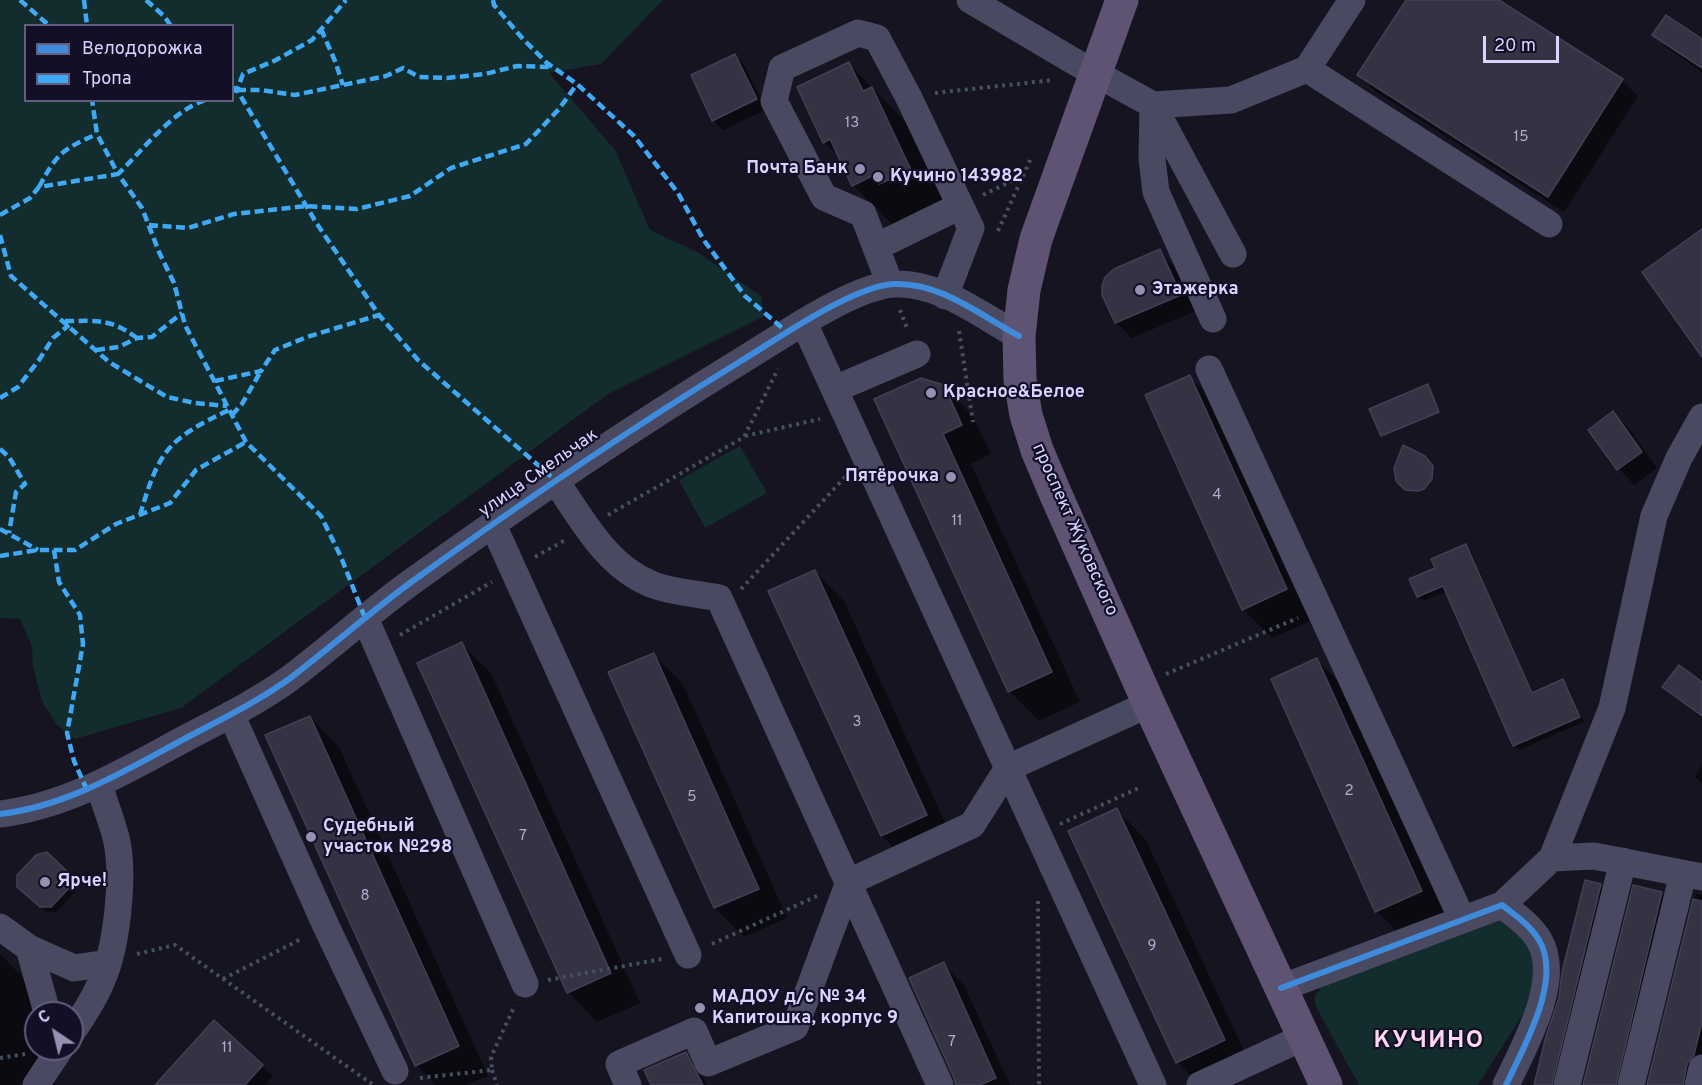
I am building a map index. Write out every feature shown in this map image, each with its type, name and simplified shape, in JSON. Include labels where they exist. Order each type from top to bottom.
[{"type":"main road","name":"проспект Жуковского","points":[[1122,0],[1085,68],[1036,239],[1024,290],[1019,336],[1020,380],[1026,415],[1037,450],[1149,704],[1328,1084]]},
{"type":"street","points":[[970,0],[1153,105],[1231,100],[1306,69],[1352,0]]},
{"type":"street","points":[[890,284],[863,214],[824,197],[774,101],[782,68],[858,33],[877,38],[908,96],[971,228],[945,296]]},
{"type":"street","points":[[1306,69],[1550,224]]},
{"type":"street","points":[[1153,105],[1233,254]]},
{"type":"street","points":[[1153,105],[1152,159],[1156,192],[1213,319]]},
{"type":"street","points":[[876,247],[960,206]]},
{"type":"street","name":"улица Смельчак","points":[[0,814],[44,806],[99,784],[231,714],[286,681],[408,585],[555,480],[661,410],[852,296],[890,284],[914,284],[964,304],[1019,336]]},
{"type":"street","points":[[796,328],[839,399],[1153,1085]]},
{"type":"street","points":[[839,399],[917,354]]},
{"type":"street","points":[[1209,369],[1462,919]]},
{"type":"street","points":[[1281,988],[1502,905],[1552,858],[1612,708],[1654,516],[1678,458],[1702,417]]},
{"type":"street","points":[[555,480],[605,551],[628,573],[653,585],[720,598],[940,1085]]},
{"type":"street","points":[[492,525],[688,955]]},
{"type":"street","points":[[365,618],[525,984]]},
{"type":"street","points":[[628,1085],[619,1064],[693,1031],[708,1063],[795,1027],[849,882],[972,825],[1008,768],[1149,704]]},
{"type":"street","points":[[231,714],[326,926],[384,1078]]},
{"type":"street","points":[[84,1011],[103,979],[117,915],[117,843],[99,784]]},
{"type":"street","points":[[1552,858],[1594,856],[1692,876],[1631,1085]]},
{"type":"street","points":[[1567,1085],[1623,861]]},
{"type":"street","points":[[1502,905],[1522,920],[1539,941],[1545,961],[1545,989],[1537,1017],[1506,1085]]},
{"type":"street","points":[[0,927],[29,948],[74,968],[108,963]]},
{"type":"street","points":[[29,948],[44,1001]]},
{"type":"street","points":[[1200,1085],[1304,1037]]},
{"type":"street","points":[[36,1085],[52,1061]]},
{"type":"street","points":[[1698,1085],[1702,1068]]},
{"type":"path","points":[[908,96],[1069,78],[1085,68]]},
{"type":"path","points":[[995,237],[1034,153]]},
{"type":"path","points":[[960,206],[1024,175]]},
{"type":"path","points":[[890,284],[917,354]]},
{"type":"path","points":[[958,322],[973,422]]},
{"type":"path","points":[[744,436],[790,345],[796,328]]},
{"type":"path","points":[[379,647],[744,436],[820,419],[839,399]]},
{"type":"path","points":[[724,607],[865,455]]},
{"type":"path","points":[[1166,674],[1319,609]]},
{"type":"path","points":[[1038,834],[1139,788]]},
{"type":"path","points":[[1038,894],[1039,1085]]},
{"type":"path","points":[[223,979],[326,926]]},
{"type":"path","points":[[134,955],[175,945],[223,979],[384,1078],[408,1080],[492,1070]]},
{"type":"path","points":[[497,1085],[491,1057],[525,984]]},
{"type":"path","points":[[0,1058],[24,1054]]},
{"type":"green space","points":[[0,0],[663,0],[601,64],[549,73],[615,150],[650,230],[699,253],[761,296],[764,316],[608,394],[181,708],[75,739],[57,725],[42,701],[33,667],[32,647],[20,619],[0,618]]},
{"type":"green space","points":[[740,446],[767,493],[705,528],[679,480]]},
{"type":"green space","points":[[1503,919],[1520,925],[1535,960],[1531,1001],[1478,1085],[1359,1085],[1315,1005],[1315,996],[1332,973]]},
{"type":"building","points":[[1406,0],[1499,0],[1623,79],[1548,197],[1357,75]]},
{"type":"building","points":[[1666,15],[1702,39],[1702,68],[1652,35]]},
{"type":"building","points":[[735,54],[757,99],[712,121],[691,75]]},
{"type":"building","points":[[849,62],[863,91],[872,87],[911,170],[879,184],[874,175],[852,186],[830,139],[823,143],[797,87]]},
{"type":"building","points":[[1702,229],[1702,357],[1642,272]]},
{"type":"building","name":"Этажерка","points":[[1160,249],[1181,295],[1115,323],[1102,295],[1105,277],[1114,269]]},
{"type":"building","points":[[1190,375],[1287,589],[1242,610],[1145,395]]},
{"type":"building","points":[[921,378],[944,385],[962,425],[943,434],[1052,672],[1008,692],[874,399]]},
{"type":"building","points":[[1428,384],[1439,412],[1381,436],[1369,409]]},
{"type":"building","points":[[1613,411],[1642,452],[1617,470],[1588,430]]},
{"type":"building","points":[[1403,445],[1425,456],[1433,466],[1432,479],[1424,489],[1405,490],[1396,481],[1394,468]]},
{"type":"building","points":[[1466,544],[1532,693],[1563,679],[1580,717],[1513,746],[1443,586],[1417,597],[1409,579],[1435,568],[1431,559]]},
{"type":"building","points":[[815,570],[927,815],[881,836],[768,591]]},
{"type":"building","points":[[462,642],[611,973],[567,993],[417,663]]},
{"type":"building","points":[[654,653],[759,889],[714,908],[608,672]]},
{"type":"building","points":[[1317,658],[1422,891],[1375,912],[1271,679]]},
{"type":"building","points":[[1679,665],[1702,682],[1702,716],[1662,687]]},
{"type":"building","points":[[310,716],[459,1046],[415,1066],[265,735]]},
{"type":"building","points":[[1117,808],[1225,1040],[1176,1063],[1068,831]]},
{"type":"building","points":[[47,852],[71,875],[71,886],[51,907],[40,907],[17,887],[17,875],[36,855]]},
{"type":"building","points":[[1585,880],[1601,884],[1552,1085],[1534,1085],[1546,1036],[1559,998],[1562,972]]},
{"type":"building","points":[[1633,885],[1662,892],[1616,1085],[1583,1085]]},
{"type":"building","points":[[1693,899],[1702,901],[1702,1022],[1694,1055],[1687,1064],[1683,1085],[1647,1085]]},
{"type":"building","points":[[944,962],[996,1078],[980,1085],[956,1085],[909,978]]},
{"type":"building","points":[[214,1020],[263,1065],[245,1085],[155,1085]]},
{"type":"building","points":[[686,1052],[703,1085],[651,1085],[644,1070]]},
{"type":"marked path","points":[[20,0],[48,24]]},
{"type":"marked path","points":[[84,0],[87,24]]},
{"type":"marked path","points":[[146,0],[170,24]]},
{"type":"marked path","points":[[234,91],[237,90],[243,74],[276,60],[312,40],[346,0]]},
{"type":"marked path","points":[[493,0],[494,5],[523,39],[547,63],[577,84],[634,136],[678,193],[703,239],[745,296],[788,333]]},
{"type":"marked path","points":[[321,29],[343,85]]},
{"type":"marked path","points":[[237,90],[261,90],[295,95],[386,76],[403,68],[419,77],[447,78],[485,74],[517,66],[553,67]]},
{"type":"marked path","points":[[149,225],[188,228],[234,214],[306,206],[357,209],[410,196],[451,168],[526,144],[559,109],[577,84]]},
{"type":"marked path","points":[[234,88],[317,224],[379,315],[418,360],[555,480]]},
{"type":"marked path","points":[[0,215],[30,198],[39,187],[118,174],[97,134],[92,102]]},
{"type":"marked path","points":[[200,102],[169,122],[118,174],[142,208],[174,283],[185,325],[246,442],[321,516],[341,557],[365,618]]},
{"type":"marked path","points":[[39,187],[51,166],[62,153],[97,134]]},
{"type":"marked path","points":[[0,235],[11,276],[109,362],[167,397],[227,406]]},
{"type":"marked path","points":[[96,350],[119,347],[137,338],[152,337],[182,313]]},
{"type":"marked path","points":[[215,381],[261,371],[275,350],[307,337],[379,315]]},
{"type":"marked path","points":[[65,321],[103,322],[119,327],[137,338]]},
{"type":"marked path","points":[[0,398],[18,387],[53,338],[69,325]]},
{"type":"marked path","points":[[232,415],[242,404],[261,371]]},
{"type":"marked path","points":[[140,515],[153,475],[169,449],[192,430],[229,410]]},
{"type":"marked path","points":[[0,556],[38,550],[75,550],[116,524],[170,503],[196,470],[246,442]]},
{"type":"marked path","points":[[0,449],[9,457],[25,484],[16,492],[9,533]]},
{"type":"marked path","points":[[0,529],[38,550]]},
{"type":"marked path","points":[[54,550],[59,582],[80,615],[83,644],[67,733],[74,761],[87,790]]},
{"type":"cycle path","points":[[0,814],[49,803],[96,785],[264,695],[289,679],[410,583],[532,497],[699,387],[838,303],[877,287],[894,284],[911,285],[927,288],[959,301],[1019,336]]},
{"type":"cycle path","points":[[1281,988],[1502,905],[1527,925],[1539,940],[1545,956],[1546,974],[1544,994],[1538,1014],[1506,1085]]},
{"type":"place","name":"Почта Банк","points":[[860,169]]},
{"type":"place","name":"Кучино 143982","points":[[878,177]]},
{"type":"place","name":"Этажерка","points":[[1140,290]]},
{"type":"place","name":"Красное&Белое","points":[[931,393]]},
{"type":"place","name":"Пятёрочка","points":[[951,477]]},
{"type":"place","name":"Судебный участок №298","points":[[311,837]]},
{"type":"place","name":"Ярче!","points":[[45,882]]},
{"type":"place","name":"МАДОУ д/с № 34 Капитошка, корпус 9","points":[[700,1008]]},
{"type":"district","name":"КУЧИНО","points":[[1429,1042]]}]
